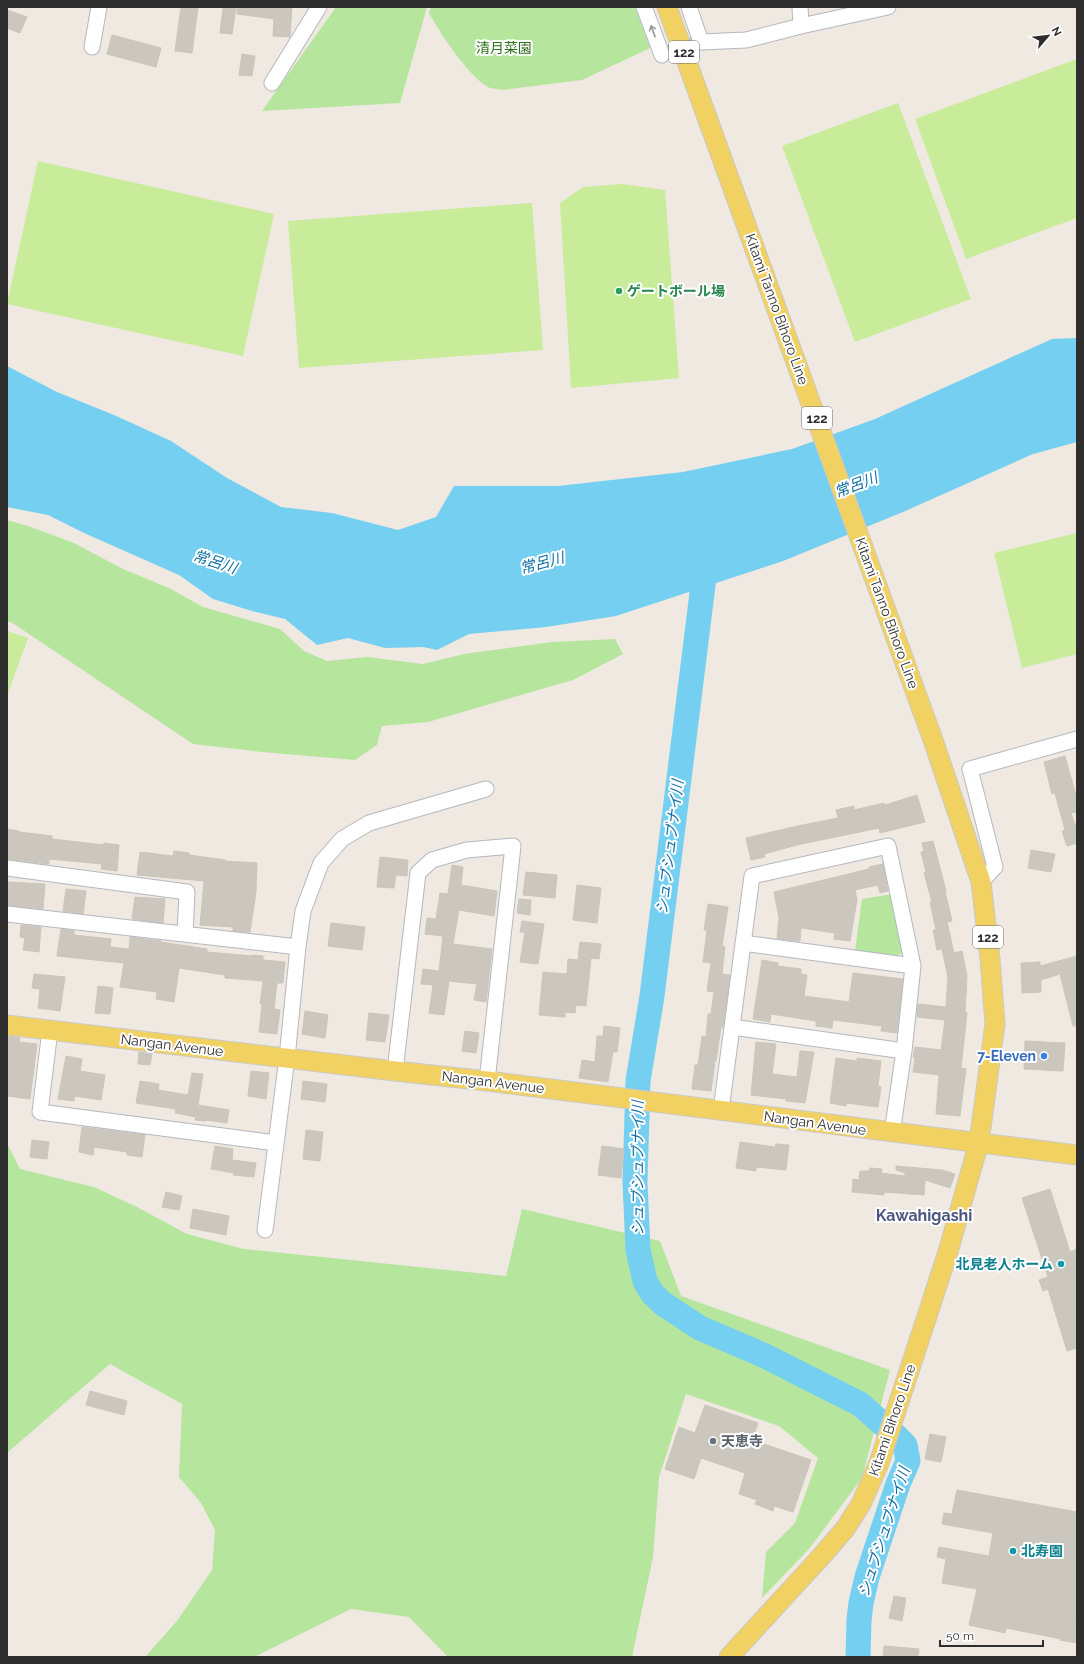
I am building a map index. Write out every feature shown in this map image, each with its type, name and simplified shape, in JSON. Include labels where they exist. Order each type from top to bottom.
[{"type":"main road","name":"Kitami Tanno Bihoro Line","points":[[667,7],[701,97],[933,740],[981,882],[990,959],[995,1024],[980,1142]]},
{"type":"main road","name":"Nangan Avenue","points":[[7,1025],[487,1081],[892,1133],[980,1142]]},
{"type":"main road","points":[[980,1142],[1077,1156]]},
{"type":"main road","name":"Kitami Bihoro Line","points":[[729,1657],[845,1529],[861,1504],[879,1463],[948,1252],[980,1142]]},
{"type":"street","points":[[92,47],[99,7]]},
{"type":"street","points":[[272,83],[319,7]]},
{"type":"street","points":[[644,7],[662,55]]},
{"type":"street","points":[[689,7],[701,42],[746,40],[888,7]]},
{"type":"street","points":[[800,7],[801,26]]},
{"type":"street","points":[[981,882],[995,867],[970,769],[1077,739]]},
{"type":"street","points":[[265,1230],[287,1058],[303,911],[321,863],[342,839],[369,823],[486,789]]},
{"type":"street","points":[[395,1071],[418,874],[432,860],[467,850],[513,846],[487,1081]]},
{"type":"street","points":[[721,1110],[752,876],[888,846],[914,966],[892,1133]]},
{"type":"street","points":[[7,868],[187,892],[184,934]]},
{"type":"street","points":[[7,914],[298,947]]},
{"type":"street","points":[[743,943],[914,966]]},
{"type":"street","points":[[732,1026],[904,1051]]},
{"type":"street","points":[[50,1030],[40,1112],[276,1143]]},
{"type":"green space","points":[[336,7],[427,7],[400,103],[262,111]]},
{"type":"green space","name":"清月菜園","points":[[431,7],[635,7],[650,48],[582,80],[502,90],[493,89],[482,83],[474,76],[456,55],[429,13]]},
{"type":"green space","points":[[1077,59],[1077,218],[966,259],[915,119]]},
{"type":"green space","points":[[898,103],[971,299],[855,342],[782,146]]},
{"type":"green space","points":[[38,161],[274,214],[243,356],[7,304]]},
{"type":"green space","name":"ゲートボール場","points":[[622,184],[665,190],[679,378],[571,388],[560,203],[583,187]]},
{"type":"green space","points":[[532,203],[543,350],[299,368],[288,221]]},
{"type":"green space","points":[[7,520],[74,543],[123,569],[169,588],[203,607],[280,629],[304,651],[327,661],[367,657],[423,664],[464,654],[552,642],[615,639],[623,654],[573,680],[428,722],[382,726],[377,745],[355,760],[193,744],[11,622],[7,622]]},
{"type":"green space","points":[[1077,533],[1077,654],[1022,668],[994,553]]},
{"type":"green space","points":[[7,631],[28,638],[7,696]]},
{"type":"green space","points":[[892,894],[906,950],[897,956],[855,951],[862,899]]},
{"type":"green space","points":[[7,1143],[20,1169],[94,1187],[137,1207],[187,1234],[244,1249],[506,1276],[522,1209],[660,1241],[681,1296],[890,1370],[862,1478],[809,1549],[762,1598],[766,1552],[795,1523],[818,1458],[779,1426],[686,1394],[659,1477],[653,1557],[632,1657],[448,1657],[409,1617],[351,1609],[254,1657],[145,1657],[177,1621],[212,1570],[215,1530],[201,1503],[179,1477],[182,1404],[110,1364],[7,1453]]},
{"type":"water","name":"常呂川","points":[[1077,338],[1077,442],[1033,454],[903,512],[783,561],[616,616],[546,627],[469,634],[437,650],[423,647],[385,648],[348,638],[317,645],[285,619],[213,599],[179,575],[84,533],[48,515],[7,507],[7,366],[57,392],[114,415],[171,441],[227,478],[281,507],[332,513],[398,530],[436,517],[454,486],[558,486],[683,472],[792,449],[875,419],[1052,339]]},
{"type":"building","points":[[181,7],[198,7],[192,53],[175,51]]},
{"type":"building","points":[[223,7],[236,7],[232,34],[220,33]]},
{"type":"building","points":[[237,7],[292,7],[290,37],[273,36],[274,19],[237,14]]},
{"type":"building","points":[[7,10],[27,17],[20,33],[7,28]]},
{"type":"building","points":[[112,35],[161,48],[156,67],[107,54]]},
{"type":"building","points":[[242,54],[255,56],[252,76],[239,75]]},
{"type":"building","points":[[1065,756],[1077,799],[1077,812],[1071,813],[1077,830],[1077,843],[1067,846],[1062,831],[1065,830],[1055,793],[1052,794],[1044,762]]},
{"type":"building","points":[[917,795],[925,822],[880,833],[879,828],[797,845],[764,854],[765,857],[751,860],[746,838],[838,818],[836,810],[854,806],[854,810],[884,803],[885,805]]},
{"type":"building","points":[[7,829],[52,836],[52,839],[104,845],[104,843],[119,845],[117,871],[101,869],[102,864],[49,859],[49,864],[7,859]]},
{"type":"building","points":[[933,841],[952,921],[947,922],[954,953],[962,951],[967,976],[965,1012],[967,1013],[961,1068],[966,1069],[960,1116],[936,1114],[939,1075],[913,1072],[915,1047],[941,1050],[945,1020],[917,1017],[918,1004],[946,1007],[948,977],[942,949],[937,950],[933,930],[936,930],[930,902],[932,902],[924,873],[926,872],[921,852],[924,851],[922,843]]},
{"type":"building","points":[[1031,850],[1055,854],[1051,872],[1028,868]]},
{"type":"building","points":[[174,851],[225,861],[257,863],[256,892],[250,932],[233,931],[233,927],[200,925],[204,881],[137,875],[140,852],[173,856]]},
{"type":"building","points":[[380,857],[408,860],[407,876],[396,875],[394,888],[377,887]]},
{"type":"building","points":[[883,864],[888,891],[880,893],[878,885],[855,890],[857,900],[850,941],[834,939],[835,933],[801,928],[800,941],[777,939],[779,918],[774,892],[869,869],[869,867]]},
{"type":"building","points":[[452,865],[463,867],[461,885],[497,891],[494,916],[459,910],[453,944],[492,949],[486,1002],[474,1000],[477,984],[449,981],[444,1015],[429,1013],[433,985],[421,984],[423,969],[439,971],[443,936],[425,934],[427,918],[436,919],[440,893],[448,894]]},
{"type":"building","points":[[526,872],[557,875],[555,898],[523,895]]},
{"type":"building","points":[[7,882],[45,884],[43,909],[7,905]]},
{"type":"building","points":[[577,885],[601,888],[597,923],[573,920]]},
{"type":"building","points":[[66,889],[86,891],[83,914],[63,911]]},
{"type":"building","points":[[135,897],[165,899],[163,923],[132,919]]},
{"type":"building","points":[[519,899],[531,900],[530,915],[517,913]]},
{"type":"building","points":[[708,904],[728,907],[722,946],[725,947],[722,974],[730,975],[723,1027],[721,1027],[711,1091],[692,1089],[695,1065],[698,1065],[702,1036],[706,1037],[708,1014],[711,1014],[714,992],[707,991],[711,963],[703,962],[707,930],[704,930]]},
{"type":"building","points":[[522,921],[544,924],[538,964],[520,962],[525,932],[520,932]]},
{"type":"building","points":[[331,923],[365,927],[362,950],[328,946]]},
{"type":"building","points":[[21,925],[41,927],[39,952],[23,950],[25,938],[20,937]]},
{"type":"building","points":[[61,929],[74,931],[74,935],[111,939],[110,947],[129,949],[130,937],[207,949],[207,952],[263,956],[263,960],[285,962],[283,983],[277,983],[274,1009],[280,1010],[277,1034],[259,1032],[263,981],[225,978],[225,975],[179,968],[174,1002],[156,999],[157,992],[120,987],[124,963],[57,956]]},
{"type":"building","points":[[580,942],[601,944],[599,959],[591,958],[586,1006],[576,1005],[575,1013],[565,1012],[565,1017],[539,1015],[543,972],[567,974],[568,959],[578,960]]},
{"type":"building","points":[[1077,956],[1077,1026],[1073,1026],[1060,974],[1041,980],[1041,992],[1022,993],[1021,963],[1040,962],[1040,966]]},
{"type":"building","points":[[762,960],[778,963],[778,966],[801,969],[801,974],[807,975],[804,996],[849,1002],[853,973],[903,979],[897,1033],[881,1031],[882,1026],[833,1020],[832,1028],[816,1026],[816,1021],[771,1014],[770,1022],[753,1019]]},
{"type":"building","points":[[34,974],[65,977],[60,1011],[38,1008],[40,989],[32,988]]},
{"type":"building","points":[[98,986],[113,988],[110,1014],[95,1013]]},
{"type":"building","points":[[305,1011],[328,1015],[325,1038],[302,1034]]},
{"type":"building","points":[[369,1013],[389,1015],[385,1042],[366,1040]]},
{"type":"building","points":[[604,1026],[620,1028],[617,1052],[613,1052],[608,1082],[579,1078],[582,1060],[595,1062],[597,1036],[603,1036]]},
{"type":"building","points":[[465,1031],[479,1033],[476,1053],[462,1051]]},
{"type":"building","points":[[9,1036],[20,1038],[19,1042],[37,1044],[30,1099],[7,1096],[7,1070],[9,1055],[7,1055]]},
{"type":"building","name":"7-Eleven","points":[[1025,1041],[1065,1043],[1063,1071],[1024,1069]]},
{"type":"building","points":[[756,1042],[776,1044],[772,1074],[797,1077],[800,1051],[814,1052],[805,1103],[751,1095]]},
{"type":"building","points":[[139,1052],[152,1054],[150,1065],[138,1064]]},
{"type":"building","points":[[66,1056],[82,1059],[80,1071],[105,1075],[101,1100],[75,1096],[74,1101],[58,1099]]},
{"type":"building","points":[[836,1058],[857,1061],[857,1058],[881,1061],[878,1086],[881,1087],[878,1107],[846,1103],[846,1106],[830,1103]]},
{"type":"building","points":[[251,1071],[269,1073],[266,1099],[248,1096]]},
{"type":"building","points":[[192,1073],[203,1074],[198,1105],[229,1110],[227,1123],[195,1120],[196,1117],[175,1113],[176,1109],[136,1103],[140,1081],[159,1084],[158,1090],[188,1095]]},
{"type":"building","points":[[303,1081],[327,1084],[325,1102],[301,1099]]},
{"type":"building","points":[[82,1127],[145,1135],[142,1157],[127,1155],[127,1152],[94,1147],[93,1155],[79,1152]]},
{"type":"building","points":[[306,1130],[323,1132],[320,1161],[303,1159]]},
{"type":"building","points":[[32,1140],[49,1142],[47,1159],[30,1157]]},
{"type":"building","points":[[740,1142],[775,1147],[776,1144],[789,1145],[786,1170],[756,1167],[756,1171],[736,1168]]},
{"type":"building","points":[[215,1146],[233,1149],[232,1160],[256,1163],[254,1177],[233,1175],[234,1173],[211,1169]]},
{"type":"building","points":[[602,1146],[624,1149],[621,1178],[598,1175]]},
{"type":"building","points":[[896,1166],[942,1170],[955,1174],[950,1188],[925,1180],[924,1195],[884,1192],[884,1195],[852,1192],[853,1179],[859,1180],[860,1171],[869,1171],[870,1168],[882,1169],[881,1173],[905,1176],[905,1173],[896,1170]]},
{"type":"building","name":"北見老人ホーム","points":[[1050,1189],[1070,1252],[1077,1249],[1077,1348],[1067,1351],[1048,1289],[1043,1291],[1039,1280],[1048,1277],[1022,1198]]},
{"type":"building","points":[[166,1192],[182,1196],[179,1210],[162,1207]]},
{"type":"building","points":[[193,1209],[229,1216],[226,1235],[190,1228]]},
{"type":"building","points":[[90,1391],[127,1401],[124,1415],[86,1405]]},
{"type":"building","points":[[705,1405],[758,1423],[752,1440],[811,1460],[793,1512],[774,1506],[773,1511],[755,1504],[757,1500],[739,1494],[745,1473],[701,1458],[694,1479],[665,1469],[679,1427],[695,1433]]},
{"type":"building","points":[[930,1434],[946,1437],[941,1462],[925,1459]]},
{"type":"building","name":"北寿園","points":[[957,1490],[1077,1512],[1077,1613],[1075,1623],[1077,1624],[1077,1643],[1006,1628],[1005,1633],[969,1625],[977,1589],[942,1583],[946,1559],[937,1557],[939,1547],[989,1556],[993,1533],[942,1524],[944,1513],[952,1514]]},
{"type":"building","points":[[894,1596],[906,1598],[902,1621],[889,1618]]},
{"type":"building","points":[[884,1646],[919,1649],[918,1657],[883,1657]]},
{"type":"waterway","name":"シュブシュブナイ川","points":[[707,553],[652,996],[638,1081],[635,1182],[638,1250],[645,1281],[652,1293],[662,1303],[700,1328],[763,1355],[860,1404],[905,1445],[908,1461],[898,1484],[867,1577],[861,1603],[858,1657]]},
{"type":"tunnel","points":[[662,55],[701,42]]},
{"type":"place","name":"ゲートボール場","points":[[619,291]]},
{"type":"place","name":"7-Eleven","points":[[1044,1056]]},
{"type":"place","name":"北見老人ホーム","points":[[1061,1264]]},
{"type":"place","name":"天恵寺","points":[[713,1441]]},
{"type":"place","name":"北寿園","points":[[1013,1551]]},
{"type":"district","name":"Kawahigashi","points":[[924,1215]]}]
